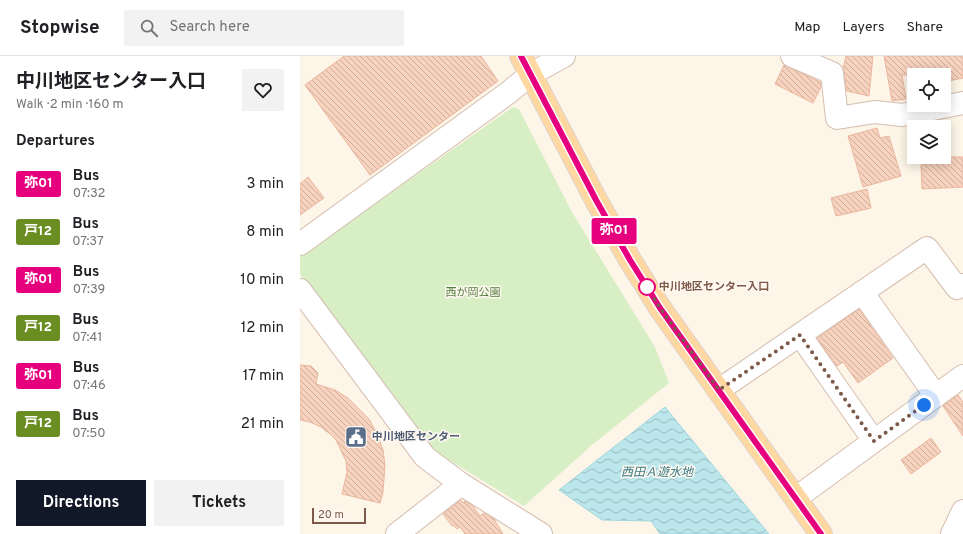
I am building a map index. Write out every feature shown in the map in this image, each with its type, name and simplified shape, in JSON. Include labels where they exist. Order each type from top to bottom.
[{"type":"main road","points":[[526,65],[596,200],[630,260],[660,308],[822,534]]},
{"type":"street","points":[[300,244],[508,93],[526,65],[564,56]]},
{"type":"street","points":[[792,56],[832,73],[837,118],[875,112],[902,115],[963,103]]},
{"type":"street","points":[[719,390],[927,248],[957,288],[963,285]]},
{"type":"street","points":[[300,290],[425,457],[461,484],[541,534]]},
{"type":"street","points":[[862,292],[936,396]]},
{"type":"street","points":[[800,335],[874,441]]},
{"type":"street","points":[[796,498],[963,376]]},
{"type":"street","points":[[397,534],[461,484]]},
{"type":"street","points":[[952,534],[963,511]]},
{"type":"green space","name":"西が岡公園","points":[[513,107],[519,109],[572,212],[655,347],[669,383],[592,445],[524,506],[434,451],[300,274],[300,257]]},
{"type":"water","name":"西田Ａ遊水地","points":[[665,407],[769,534],[660,534],[651,521],[602,520],[559,490]]},
{"type":"building","points":[[344,56],[481,56],[498,81],[370,175],[305,85]]},
{"type":"building","points":[[846,56],[873,56],[869,96],[847,91],[843,69]]},
{"type":"building","points":[[884,56],[963,56],[963,78],[951,81],[951,68],[907,68],[907,75],[902,75],[906,99],[892,101]]},
{"type":"building","points":[[784,65],[820,82],[821,87],[813,103],[775,84]]},
{"type":"building","points":[[877,128],[880,138],[889,136],[901,176],[863,187],[848,136]]},
{"type":"building","points":[[951,157],[963,157],[963,187],[922,189],[921,165],[951,164]]},
{"type":"building","points":[[308,177],[324,198],[300,215],[300,184]]},
{"type":"building","points":[[867,189],[871,208],[836,216],[831,198]]},
{"type":"building","points":[[859,309],[893,358],[858,383],[843,362],[837,366],[817,338]]},
{"type":"building","name":"中川地区センター","points":[[300,365],[311,366],[318,373],[316,384],[335,390],[348,398],[369,419],[383,450],[385,465],[383,492],[380,503],[342,494],[347,472],[346,461],[336,440],[321,427],[310,422],[300,420]]},
{"type":"building","points":[[958,395],[963,402],[963,436],[943,406]]},
{"type":"building","points":[[931,438],[941,452],[911,474],[901,460]]},
{"type":"building","points":[[461,500],[463,503],[465,501],[473,506],[480,516],[484,513],[494,519],[503,534],[465,534],[460,527],[457,529],[453,525],[452,526],[443,514]]},
{"type":"bus line","name":"弥01","points":[[521,56],[596,200],[630,260],[660,308],[821,534]]},
{"type":"place","name":"中川地区センター入口","points":[[647,287]]},
{"type":"place","name":"中川地区センター","points":[[356,437]]},
{"type":"route","points":[[647,287],[645,284],[660,308],[719,390],[800,335],[874,441],[924,405]]}]
